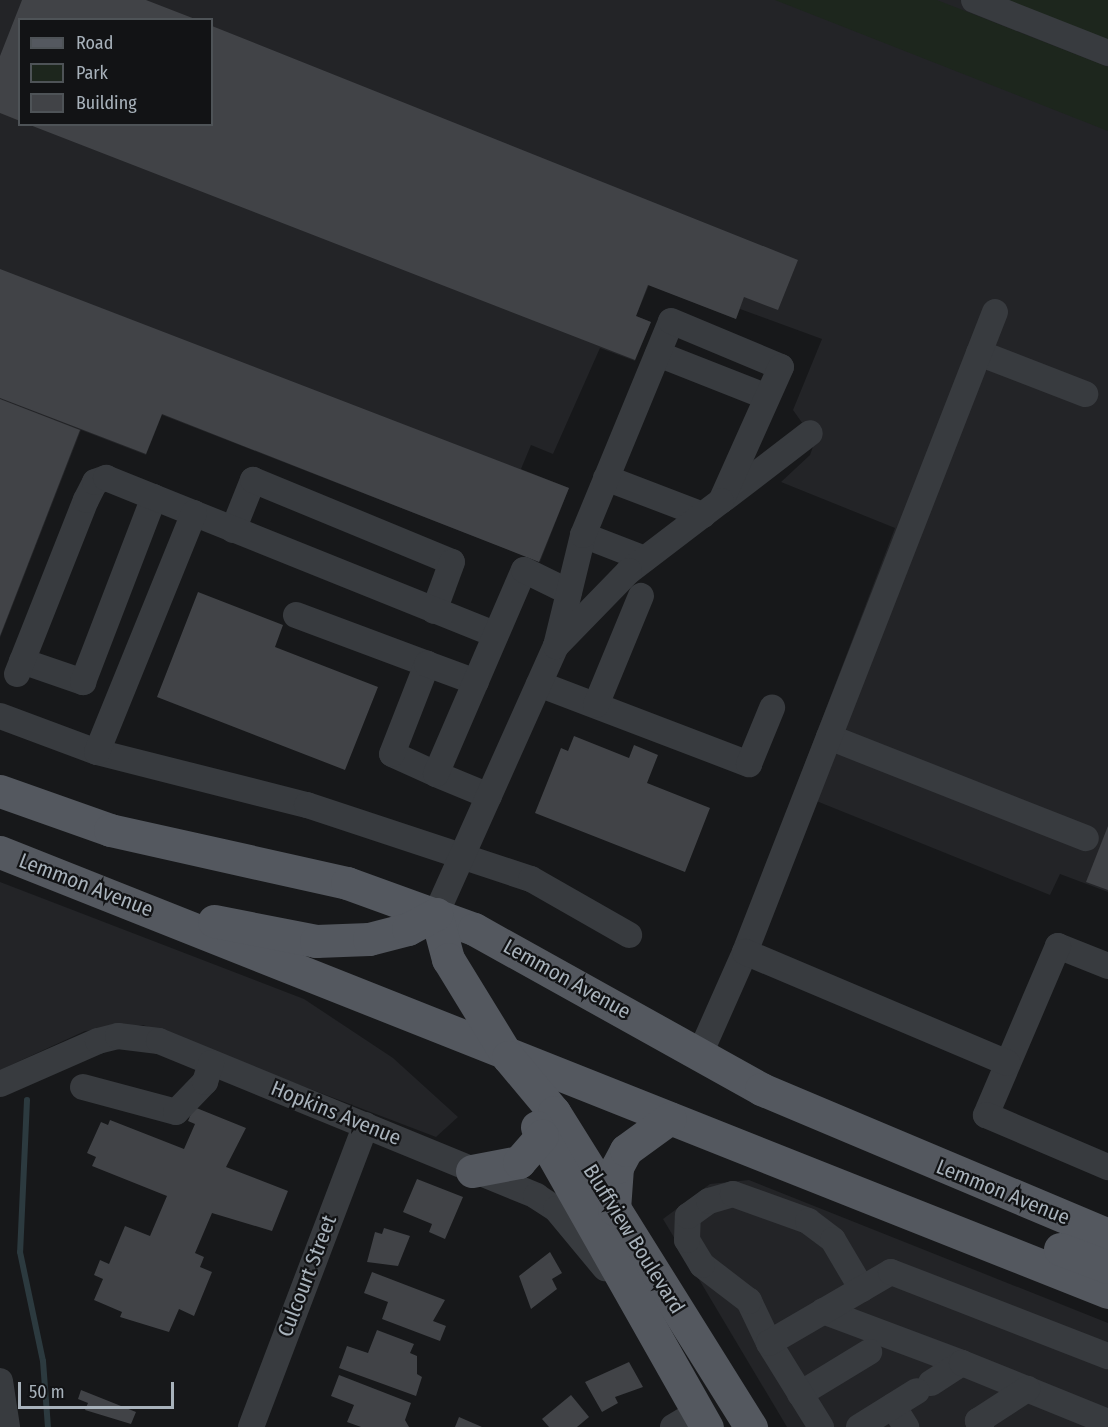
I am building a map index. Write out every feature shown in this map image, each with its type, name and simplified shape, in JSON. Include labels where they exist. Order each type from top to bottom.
[{"type":"main road","name":"Lemmon Avenue","points":[[0,791],[111,830],[347,883],[436,914],[531,956],[699,1056],[829,1120],[1108,1235]]},
{"type":"main road","name":"Lemmon Avenue","points":[[0,852],[142,906],[508,1057],[670,1118],[1108,1292]]},
{"type":"main road","points":[[142,906],[316,941],[369,939],[408,929],[436,914]]},
{"type":"main road","name":"Bluffview Boulevard","points":[[436,914],[448,959],[508,1057],[546,1101],[751,1427]]},
{"type":"main road","name":"Bluffview Boulevard","points":[[508,1057],[516,1094],[588,1210],[693,1422]]},
{"type":"main road","points":[[614,1209],[617,1167],[626,1150],[670,1118]]},
{"type":"main road","points":[[472,1171],[519,1162],[542,1136]]},
{"type":"main road","points":[[987,1244],[1036,1241],[1108,1267]]},
{"type":"main road","points":[[693,1422],[730,1393]]},
{"type":"street","points":[[974,0],[1108,53]]},
{"type":"street","points":[[699,1056],[745,952],[995,312]]},
{"type":"street","points":[[436,914],[556,646],[583,535],[671,321],[781,366],[712,508]]},
{"type":"street","points":[[979,353],[1085,394]]},
{"type":"street","points":[[658,354],[767,397]]},
{"type":"street","points":[[556,646],[645,559],[810,433]]},
{"type":"street","points":[[120,695],[82,682],[20,667],[95,482],[106,478],[496,635]]},
{"type":"street","points":[[606,478],[712,508]]},
{"type":"street","points":[[233,530],[253,480],[452,562],[434,611]]},
{"type":"street","points":[[82,682],[154,497]]},
{"type":"street","points":[[97,752],[194,513]]},
{"type":"street","points":[[583,535],[645,559]]},
{"type":"street","points":[[436,774],[524,570],[569,592]]},
{"type":"street","points":[[596,705],[641,596]]},
{"type":"street","points":[[296,615],[476,682]]},
{"type":"street","points":[[427,664],[392,754],[489,796]]},
{"type":"street","points":[[539,684],[749,764],[772,708]]},
{"type":"street","points":[[0,716],[97,752],[308,805],[531,879],[629,934]]},
{"type":"street","points":[[829,737],[1086,838]]},
{"type":"street","points":[[1108,966],[1058,946],[986,1115],[1108,1167]]},
{"type":"street","points":[[745,952],[1008,1063]]},
{"type":"street","name":"Hopkins Avenue","points":[[0,1084],[118,1036],[159,1041],[366,1125],[556,1209],[632,1301]]},
{"type":"street","points":[[83,1087],[176,1112],[205,1082],[211,1062]]},
{"type":"street","name":"Culcourt Street","points":[[251,1427],[366,1125]]},
{"type":"street","points":[[821,1427],[769,1343],[749,1301],[702,1265],[687,1240],[688,1216],[709,1201],[733,1194],[808,1221],[833,1240],[862,1288]]},
{"type":"street","points":[[769,1343],[891,1272],[1108,1356]]},
{"type":"street","points":[[824,1311],[1027,1389],[1092,1422]]},
{"type":"street","points":[[800,1394],[869,1352]]},
{"type":"street","points":[[859,1427],[899,1417],[924,1387],[962,1364]]},
{"type":"street","points":[[0,1381],[7,1427]]},
{"type":"street","points":[[981,1427],[978,1421],[1027,1389]]},
{"type":"shaded area","points":[[0,0],[1108,0],[1108,892],[1060,874],[1050,895],[794,792],[895,528],[781,482],[810,455],[815,441],[793,410],[822,339],[740,309],[736,319],[649,285],[636,316],[651,322],[635,361],[600,348],[553,454],[531,445],[521,469],[569,488],[540,562],[162,415],[146,455],[81,430],[0,638]]},
{"type":"shaded area","points":[[0,882],[304,999],[393,1058],[458,1117],[436,1137],[143,1025],[85,1031],[0,1070]]},
{"type":"shaded area","points":[[749,1180],[1108,1323],[1108,1427],[787,1427],[663,1219],[710,1184]]},
{"type":"green space","points":[[775,0],[937,0],[1108,67],[1108,131]]},
{"type":"green space","points":[[999,0],[1108,0],[1108,43]]},
{"type":"building","points":[[22,0],[146,0],[192,18],[18,18],[18,120],[0,113],[0,56]]},
{"type":"building","points":[[213,26],[798,260],[778,310],[744,297],[736,319],[648,285],[636,316],[651,322],[635,360],[33,126],[213,126]]},
{"type":"building","points":[[0,269],[569,488],[539,562],[162,414],[146,454],[0,398]]},
{"type":"building","points":[[0,399],[80,430],[0,636]]},
{"type":"building","points":[[198,592],[283,625],[275,647],[378,687],[345,770],[157,697]]},
{"type":"building","points":[[574,736],[629,758],[634,745],[658,755],[647,783],[710,808],[685,872],[535,813],[561,748],[568,751]]},
{"type":"building","points":[[1108,826],[1108,890],[1086,882]]},
{"type":"building","points":[[194,1107],[246,1128],[226,1167],[288,1191],[272,1231],[212,1213],[195,1253],[204,1257],[200,1267],[212,1272],[194,1316],[179,1309],[169,1332],[120,1317],[122,1312],[94,1300],[103,1279],[94,1275],[100,1260],[109,1264],[125,1226],[150,1236],[167,1196],[92,1166],[96,1157],[87,1153],[101,1122],[108,1125],[110,1120],[184,1149],[195,1124],[188,1121]]},
{"type":"building","points":[[417,1179],[463,1197],[445,1239],[429,1232],[432,1224],[403,1212]]},
{"type":"building","points":[[384,1228],[410,1236],[398,1266],[367,1262],[375,1232],[382,1234]]},
{"type":"building","points":[[550,1252],[562,1273],[552,1279],[557,1289],[531,1309],[519,1276]]},
{"type":"building","points":[[372,1272],[445,1300],[433,1321],[446,1326],[440,1341],[382,1319],[388,1302],[364,1293]]},
{"type":"building","points":[[377,1330],[414,1344],[410,1353],[417,1356],[417,1374],[422,1377],[416,1396],[339,1368],[347,1346],[368,1353]]},
{"type":"building","points":[[629,1362],[643,1387],[615,1397],[618,1403],[602,1412],[585,1382]]},
{"type":"building","points":[[339,1375],[411,1403],[405,1420],[409,1427],[361,1427],[347,1422],[354,1405],[331,1396]]},
{"type":"building","points":[[81,1390],[136,1412],[131,1424],[85,1410],[88,1403],[78,1399]]},
{"type":"building","points":[[571,1395],[589,1417],[577,1427],[549,1427],[542,1419]]},
{"type":"building","points":[[459,1417],[482,1427],[455,1427]]},
{"type":"waterway","points":[[27,1100],[20,1252],[43,1361],[48,1427]]}]
